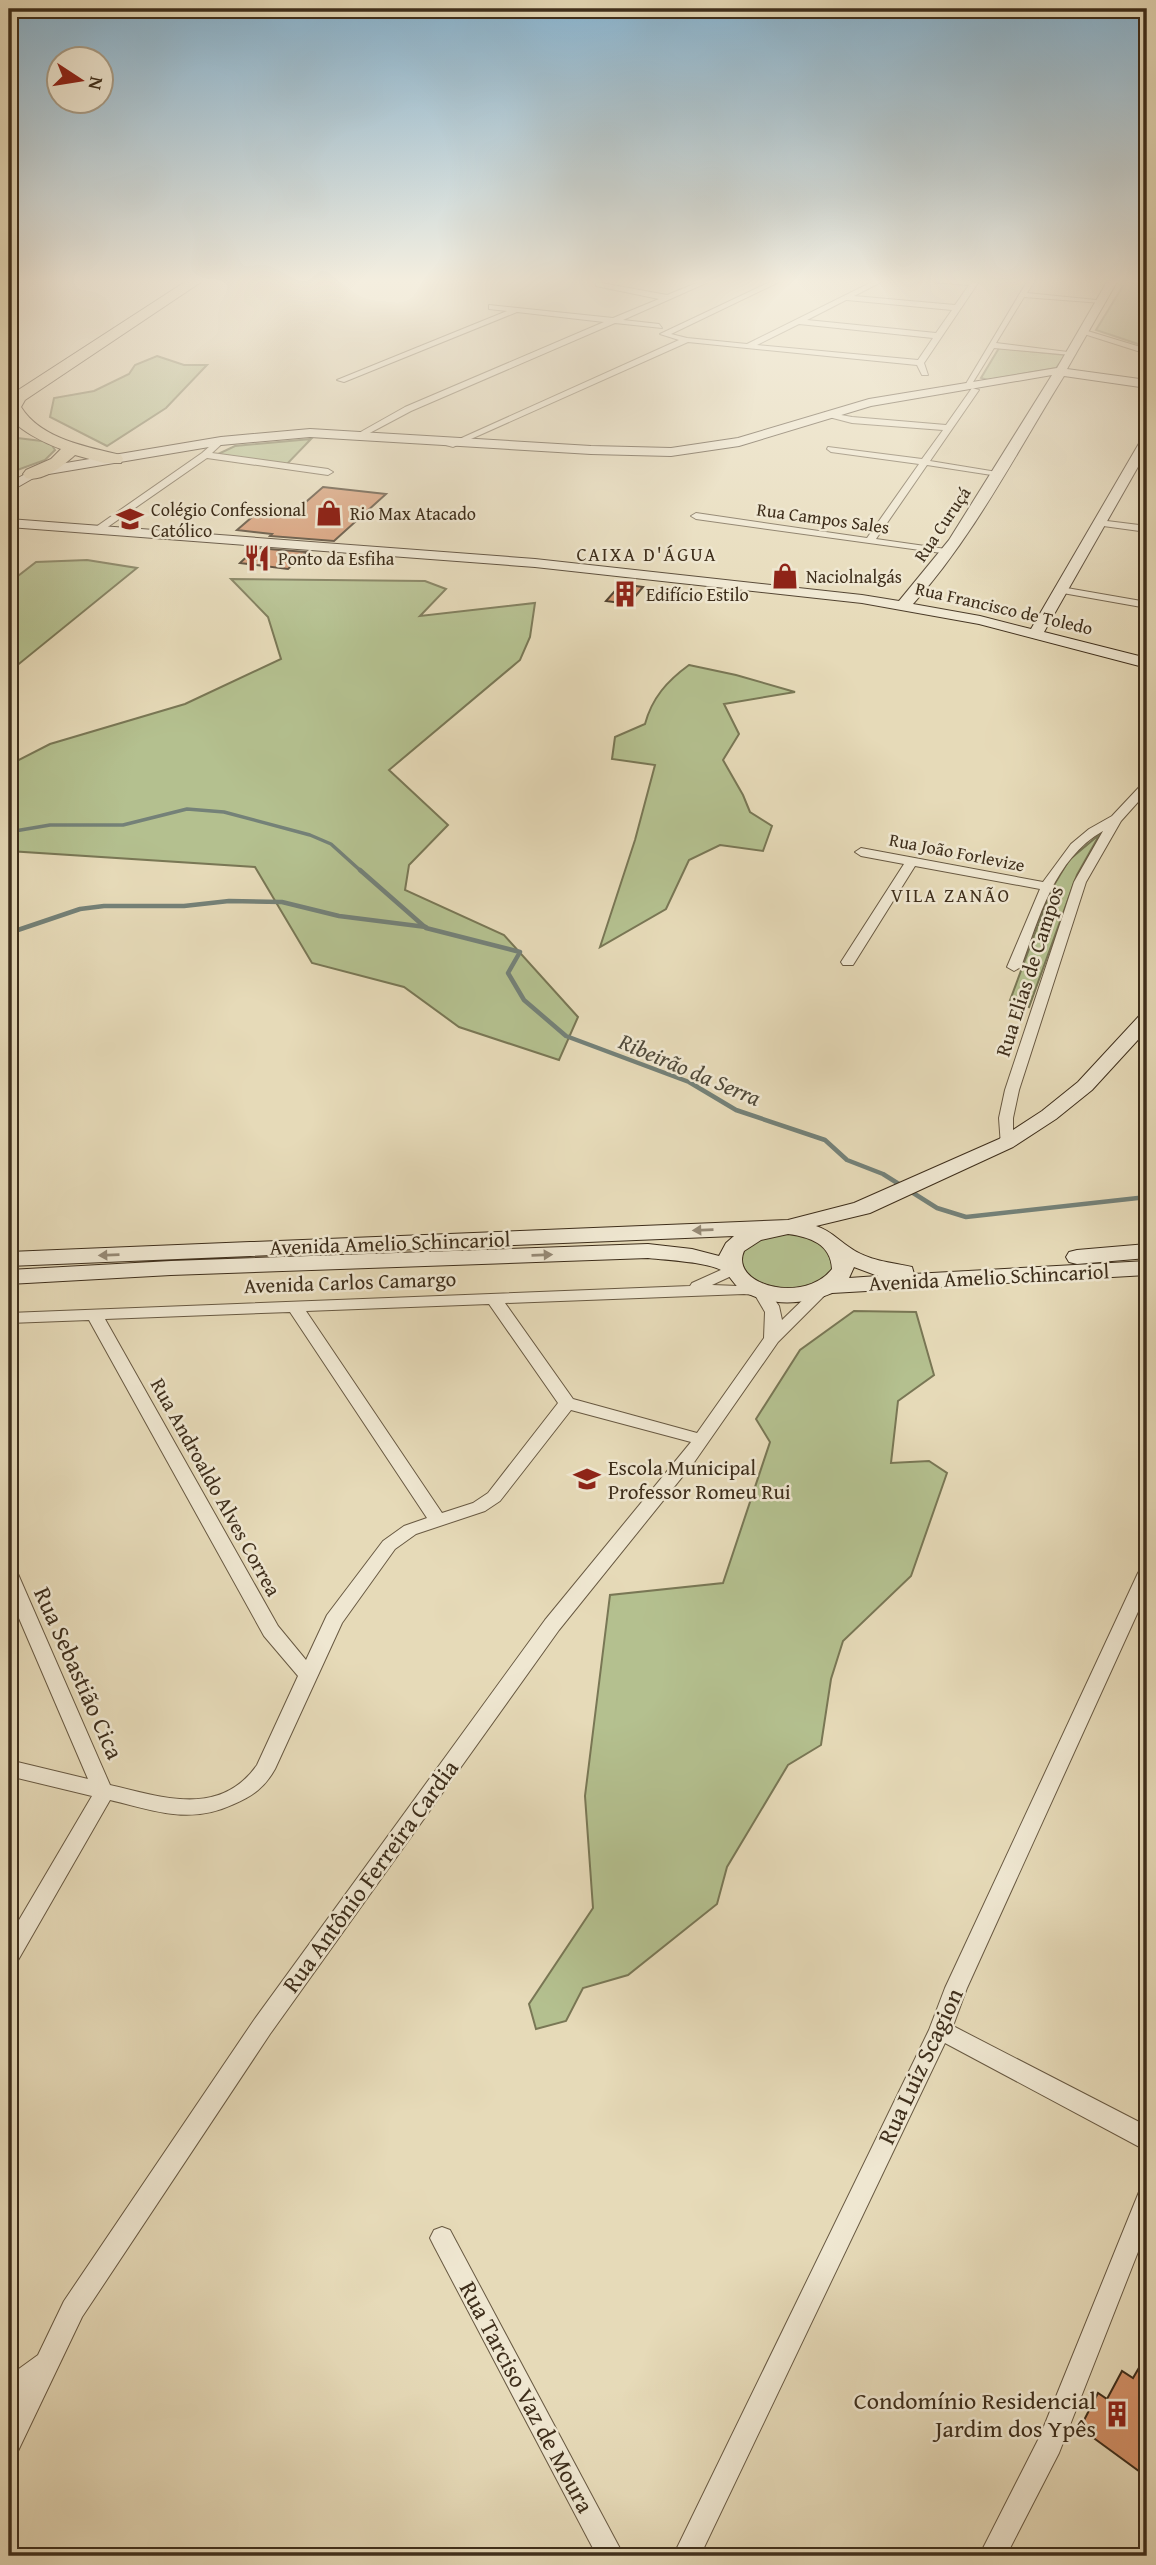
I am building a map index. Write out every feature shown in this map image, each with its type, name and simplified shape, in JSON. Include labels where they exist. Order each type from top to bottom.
[{"type":"highway","points":[[12,400],[16,414],[31,427],[93,457],[115,459]]},
{"type":"highway","points":[[15,433],[62,442],[70,450],[64,458],[34,473]]},
{"type":"street","points":[[360,434],[430,400]]},
{"type":"street","points":[[465,444],[563,400]]},
{"type":"street","points":[[11,484],[219,443],[310,438],[465,444],[563,400]]},
{"type":"street","points":[[11,484],[34,473],[278,434],[360,434],[586,456],[668,457],[750,446],[832,416],[913,400]]},
{"type":"street","points":[[870,541],[948,428],[964,400]]},
{"type":"street","name":"Rua Curuçá","points":[[904,605],[946,552],[998,473],[1040,400]]},
{"type":"street","points":[[832,416],[948,428]]},
{"type":"street","points":[[1036,633],[1147,440]]},
{"type":"street","points":[[96,531],[219,443]]},
{"type":"street","points":[[831,449],[998,473]]},
{"type":"street","points":[[205,455],[328,472]]},
{"type":"street","name":"Rua Campos Sales","points":[[696,516],[946,552]]},
{"type":"street","name":"Rua Francisco de Toledo","points":[[11,522],[96,531],[535,563],[904,605],[1036,633],[1147,663]]},
{"type":"street","points":[[1099,523],[1147,529]]},
{"type":"street","points":[[1061,590],[1147,605]]},
{"type":"street","name":"Rua Elias de Campos","points":[[1006,1143],[1006,1118],[1012,1090],[1080,882],[1116,819],[1147,785]]},
{"type":"street","name":"Rua Elias de Campos","points":[[1014,967],[1046,886],[1063,857],[1091,832],[1116,819]]},
{"type":"street","name":"Rua João Forlevize","points":[[861,852],[1046,886]]},
{"type":"street","points":[[848,962],[912,861]]},
{"type":"street","points":[[733,1268],[731,1257],[744,1238],[858,1210],[1006,1143],[1049,1115],[1085,1086],[1147,1019]]},
{"type":"street","points":[[838,1248],[843,1225],[858,1210]]},
{"type":"street","name":"Avenida Amelio Schincariol","points":[[9,1259],[779,1228],[814,1233],[880,1270],[912,1272],[1145,1261]]},
{"type":"street","name":"Avenida Amelio Schincariol","points":[[826,1288],[843,1270],[838,1248]]},
{"type":"street","name":"Avenida Amelio Schincariol","points":[[9,1277],[171,1268],[648,1251],[692,1255],[733,1268],[747,1284],[784,1296],[826,1288],[1145,1261]]},
{"type":"street","name":"Avenida Carlos Camargo","points":[[692,1289],[733,1268]]},
{"type":"street","name":"Rua Antônio Ferreira Cardia","points":[[9,2442],[73,2309],[262,2027],[552,1625],[689,1457],[772,1338],[826,1288]]},
{"type":"street","name":"Avenida Carlos Camargo","points":[[9,1318],[692,1289],[760,1290]]},
{"type":"street","points":[[760,1290],[771,1302],[775,1313],[772,1338]]},
{"type":"street","points":[[492,1297],[567,1403],[700,1439]]},
{"type":"street","points":[[294,1306],[437,1520]]},
{"type":"street","name":"Rua Androaldo Alves Correa","points":[[94,1314],[271,1631],[308,1675]]},
{"type":"street","points":[[9,1768],[174,1808],[211,1805],[243,1792],[256,1782],[265,1769],[334,1620],[389,1545],[410,1530],[479,1507],[494,1497],[567,1403]]},
{"type":"street","name":"Rua Sebastião Cica","points":[[9,1574],[104,1793]]},
{"type":"street","name":"Rua Luiz Scagion","points":[[686,2556],[940,2030],[956,1988],[1145,1585]]},
{"type":"street","points":[[9,1956],[104,1793]]},
{"type":"street","points":[[940,2030],[1142,2135],[1147,2141]]},
{"type":"street","points":[[992,2556],[1050,2444],[1147,2200]]},
{"type":"street","name":"Rua Tarciso Vaz de Moura","points":[[442,2238],[611,2556]]},
{"type":"street","points":[[9,2391],[47,2361]]},
{"type":"green space","points":[[54,400],[174,400],[166,408],[107,446],[50,417]]},
{"type":"green space","points":[[9,437],[50,442],[55,450],[45,460],[9,473]]},
{"type":"green space","points":[[311,439],[287,464],[216,455],[235,446]]},
{"type":"green space","points":[[87,560],[137,568],[9,672],[9,583],[36,562]]},
{"type":"green space","points":[[231,579],[425,581],[446,589],[420,616],[535,603],[530,637],[520,660],[389,770],[448,825],[409,865],[405,890],[504,935],[578,1017],[559,1060],[459,1027],[404,987],[312,963],[255,867],[9,851],[9,765],[50,744],[185,704],[281,659],[268,617]]},
{"type":"green space","points":[[689,665],[795,692],[724,704],[739,734],[723,760],[750,812],[772,826],[763,851],[720,845],[689,860],[666,909],[600,947],[635,840],[655,765],[612,759],[615,737],[645,724],[661,691]]},
{"type":"green space","points":[[1100,834],[1077,875],[1029,1007],[1009,1003],[1051,890],[1069,860]]},
{"type":"green space","points":[[780,1232],[802,1234],[827,1248],[833,1267],[824,1278],[795,1288],[779,1288],[763,1284],[751,1277],[743,1267],[742,1253],[752,1241]]},
{"type":"green space","points":[[854,1311],[916,1312],[934,1375],[898,1401],[891,1463],[929,1461],[947,1473],[911,1576],[843,1641],[831,1679],[821,1745],[788,1765],[727,1867],[717,1904],[628,1975],[583,1988],[566,2021],[536,2029],[529,2004],[593,1908],[585,1796],[610,1595],[723,1583],[770,1442],[756,1419],[800,1350]]},
{"type":"building","name":"Rio Max Atacado","points":[[323,487],[386,494],[334,541],[270,536],[272,534],[237,530],[259,511],[291,515]]},
{"type":"building","points":[[256,548],[306,552],[288,569],[240,563]]},
{"type":"building","name":"Edifício Estilo","points":[[621,584],[643,587],[629,604],[606,601]]},
{"type":"building","name":"Condomínio Residencial Jardim dos Ypês","points":[[1147,2354],[1147,2477],[1080,2428],[1098,2393],[1107,2399],[1122,2371],[1133,2378]]},
{"type":"waterway","name":"Ribeirão da Serra","points":[[9,832],[50,825],[123,825],[187,809],[224,812],[310,835],[331,844],[362,872]]},
{"type":"waterway","name":"Ribeirão da Serra","points":[[360,870],[425,927]]},
{"type":"waterway","points":[[9,933],[80,909],[104,906],[184,906],[229,901],[282,902],[339,916],[425,927]]},
{"type":"waterway","name":"Ribeirão da Serra","points":[[425,927],[520,952],[508,973],[524,1000],[566,1036],[689,1082],[736,1110],[825,1140],[847,1160],[883,1174],[937,1208],[966,1217],[1147,1197]]},
{"type":"place","name":"Rio Max Atacado","points":[[329,513]]},
{"type":"place","name":"Colégio Confessional Católico","points":[[130,519]]},
{"type":"place","name":"Ponto da Esfiha","points":[[257,558]]},
{"type":"place","name":"Naciolnalgás","points":[[785,576]]},
{"type":"place","name":"Edifício Estilo","points":[[625,594]]},
{"type":"place","name":"Escola Municipal Professor Romeu Rui","points":[[587,1479]]},
{"type":"place","name":"Condomínio Residencial Jardim dos Ypês","points":[[1117,2414]]},
{"type":"district","name":"CAIXA D'ÁGUA","points":[[647,554]]},
{"type":"district","name":"VILA ZANÃO","points":[[951,895]]}]
